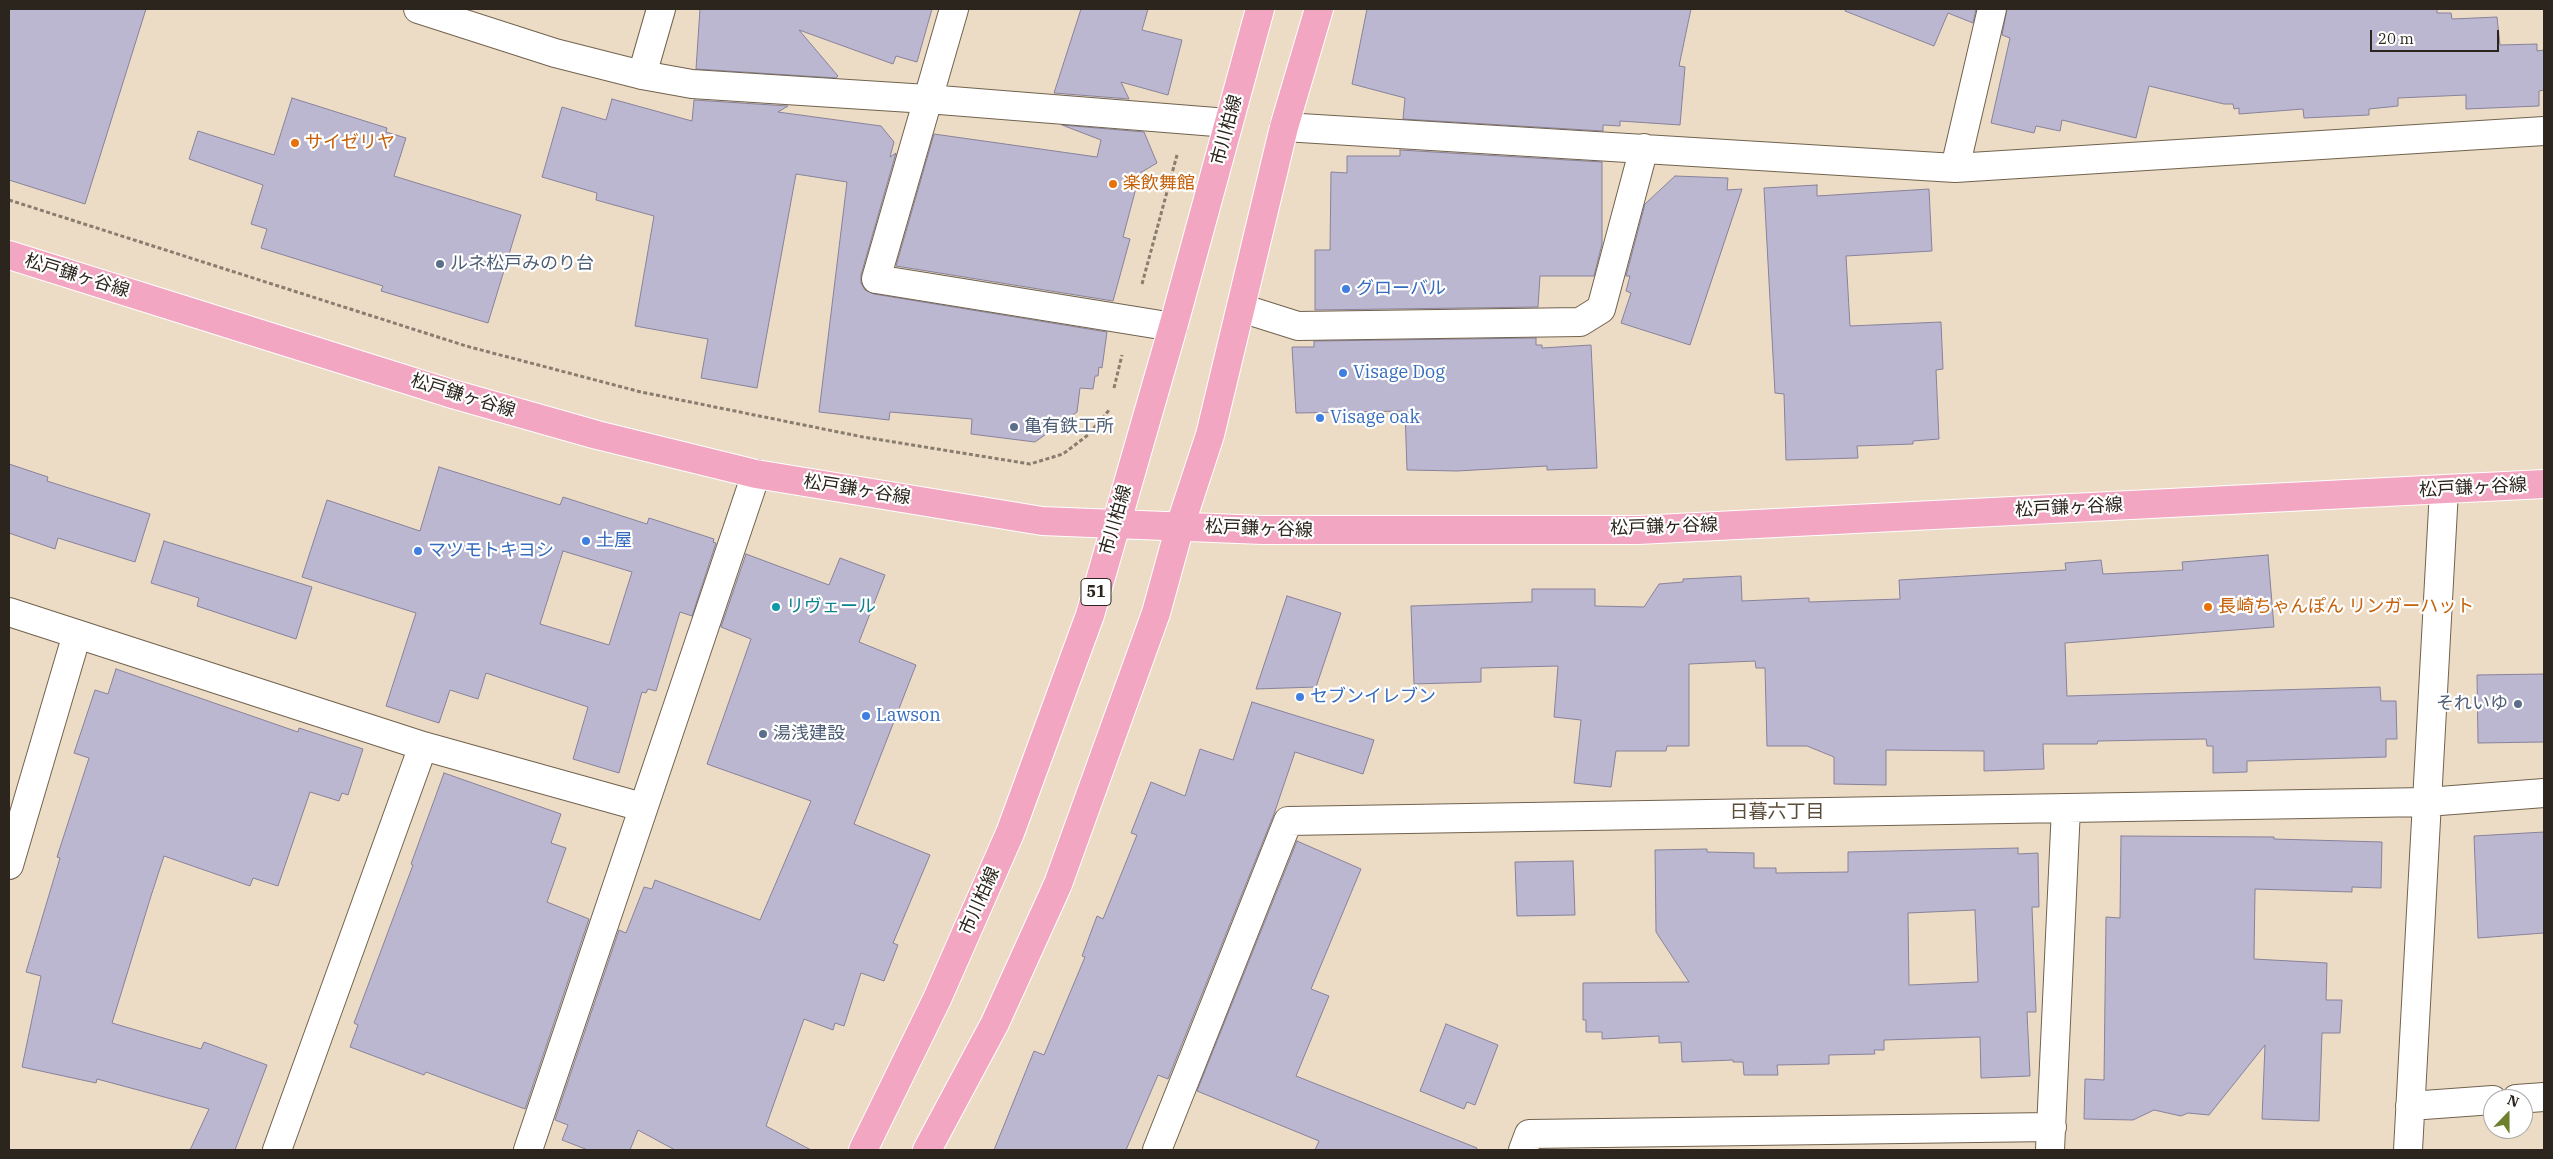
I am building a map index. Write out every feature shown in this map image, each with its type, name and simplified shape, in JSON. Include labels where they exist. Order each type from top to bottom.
[{"type":"main road","name":"市川柏線","points":[[863,1150],[937,999],[1010,833],[1090,615],[1173,327],[1260,9]]},
{"type":"main road","points":[[927,1150],[995,1023],[1058,884],[1156,613],[1180,526],[1210,435],[1284,126],[1319,9]]},
{"type":"main road","name":"松戸鎌ヶ谷線","points":[[9,255],[450,393],[596,435],[756,474],[1042,521],[1342,531],[1638,530],[2544,484]]},
{"type":"street","points":[[418,9],[555,53],[642,75],[692,84],[927,99],[1228,123]]},
{"type":"street","points":[[642,75],[661,9]]},
{"type":"street","points":[[954,9],[876,279],[1173,327]]},
{"type":"street","points":[[1955,168],[1992,9]]},
{"type":"street","points":[[1284,126],[1955,168],[2544,131]]},
{"type":"street","points":[[1241,308],[1298,326],[1580,322],[1601,309],[1644,148]]},
{"type":"street","points":[[528,1150],[642,807],[756,474]]},
{"type":"street","points":[[2408,1150],[2444,490]]},
{"type":"street","points":[[9,612],[423,746],[642,807]]},
{"type":"street","points":[[9,865],[77,634]]},
{"type":"street","points":[[277,1150],[423,746]]},
{"type":"street","points":[[1157,1150],[1288,821],[2427,802],[2544,794]]},
{"type":"street","points":[[1523,1150],[1529,1134],[2051,1138],[2066,808]]},
{"type":"street","points":[[2410,1106],[2483,1101]]},
{"type":"path","points":[[1114,391],[1130,321],[1180,143],[1191,120]]},
{"type":"path","points":[[9,200],[466,346],[641,392],[863,437],[1030,464],[1063,454],[1088,436],[1110,409],[1112,400]]},
{"type":"building","points":[[9,9],[146,9],[85,204],[9,180]]},
{"type":"building","points":[[700,9],[932,9],[917,62],[896,56],[893,64],[799,30],[838,76],[836,78],[696,69]]},
{"type":"building","points":[[1081,9],[1148,9],[1142,30],[1182,40],[1168,95],[1121,82],[1129,99],[1054,93]]},
{"type":"building","points":[[1367,9],[1691,9],[1679,66],[1685,67],[1680,125],[1620,121],[1620,126],[1603,125],[1603,131],[1403,119],[1405,98],[1352,84]]},
{"type":"building","points":[[1845,9],[1976,9],[1973,23],[1948,13],[1934,46],[1845,11]]},
{"type":"building","points":[[2007,9],[2437,9],[2437,13],[2451,13],[2452,19],[2497,17],[2500,45],[2537,44],[2537,51],[2544,50],[2544,90],[2539,91],[2539,106],[2466,109],[2466,95],[2398,98],[2398,106],[2369,109],[2369,115],[2304,118],[2303,109],[2239,114],[2239,108],[2234,109],[2233,104],[2224,104],[2149,86],[2136,138],[2062,120],[2060,131],[2036,126],[2034,133],[1991,123],[2010,38],[2002,35]]},
{"type":"building","points":[[292,98],[387,128],[386,132],[406,138],[394,176],[521,215],[488,323],[381,291],[383,286],[261,248],[267,229],[251,224],[263,185],[189,159],[198,131],[274,155]]},
{"type":"building","points":[[612,99],[692,121],[694,100],[788,106],[778,112],[881,126],[894,142],[890,157],[896,153],[861,275],[861,283],[865,290],[874,294],[1107,332],[1102,368],[1099,367],[1098,376],[1095,376],[1093,389],[1080,388],[1077,412],[1035,442],[971,434],[972,419],[890,412],[889,420],[819,412],[847,182],[796,174],[757,388],[701,378],[708,339],[635,326],[654,216],[596,200],[597,193],[542,177],[562,107],[606,120]]},
{"type":"building","points":[[1062,125],[1144,132],[1157,163],[1140,173],[1123,237],[1130,239],[1113,301],[896,266],[934,134],[1097,157],[1101,140]]},
{"type":"building","points":[[1400,150],[1602,162],[1602,244],[1594,276],[1540,276],[1538,307],[1315,310],[1315,250],[1330,250],[1331,172],[1347,173],[1347,156],[1400,156]]},
{"type":"building","points":[[1675,176],[1728,178],[1727,190],[1742,189],[1690,345],[1621,323],[1631,293],[1626,291],[1630,276],[1626,276],[1645,204]]},
{"type":"building","points":[[1817,185],[1817,196],[1929,189],[1932,251],[1846,256],[1850,326],[1941,322],[1943,369],[1936,370],[1939,439],[1913,441],[1913,444],[1857,446],[1858,458],[1786,460],[1784,394],[1775,393],[1764,188]]},
{"type":"building","points":[[1536,338],[1536,345],[1542,345],[1542,348],[1591,345],[1597,468],[1547,470],[1547,466],[1457,471],[1407,470],[1405,411],[1296,413],[1292,347],[1314,347],[1314,341]]},
{"type":"building","points":[[9,464],[48,477],[47,481],[150,514],[135,562],[58,538],[55,549],[9,533]]},
{"type":"building","points":[[439,467],[560,505],[563,497],[647,524],[649,518],[714,539],[713,542],[716,543],[692,616],[680,612],[656,691],[648,689],[646,693],[642,692],[619,773],[573,759],[588,707],[486,673],[478,699],[450,690],[439,723],[386,706],[416,613],[302,577],[327,500],[420,531]],"holes":[[[563,551],[632,572],[609,645],[540,624]]]},
{"type":"building","points":[[164,541],[312,587],[296,639],[197,606],[199,598],[151,583]]},
{"type":"building","points":[[746,554],[829,585],[840,558],[885,575],[859,642],[916,665],[854,824],[930,855],[893,943],[898,945],[884,981],[861,973],[844,1026],[835,1023],[833,1030],[804,1019],[766,1126],[811,1150],[675,1150],[638,1130],[630,1150],[588,1150],[562,1140],[568,1125],[555,1120],[619,930],[626,933],[644,887],[652,889],[655,880],[760,920],[811,801],[707,764],[751,639],[721,627]]},
{"type":"building","points":[[2268,555],[2274,627],[2065,643],[2067,696],[2380,687],[2381,701],[2396,701],[2397,739],[2386,739],[2386,757],[2247,761],[2247,772],[2213,773],[2213,746],[2207,746],[2206,739],[2098,741],[2097,744],[2043,744],[2044,769],[1984,771],[1984,751],[1886,750],[1886,785],[1834,784],[1834,757],[1807,746],[1767,746],[1765,668],[1756,668],[1755,661],[1689,664],[1689,746],[1667,746],[1666,751],[1616,751],[1611,787],[1574,783],[1581,720],[1554,717],[1558,666],[1481,668],[1481,682],[1414,684],[1411,606],[1532,602],[1532,589],[1595,589],[1595,606],[1644,607],[1659,584],[1683,582],[1683,579],[1741,576],[1742,601],[1809,598],[1809,602],[1900,599],[1899,580],[2066,570],[2065,563],[2101,560],[2103,574],[2183,570],[2182,562]]},
{"type":"building","points":[[1287,596],[1341,613],[1316,687],[1256,689]]},
{"type":"building","points":[[116,669],[298,732],[299,728],[363,749],[348,795],[342,793],[339,801],[310,792],[278,886],[253,878],[250,886],[164,856],[151,896],[112,1023],[201,1049],[204,1042],[267,1065],[235,1150],[190,1150],[209,1109],[97,1079],[96,1083],[22,1067],[41,976],[26,972],[60,858],[57,857],[89,758],[74,753],[95,690],[108,694]]},
{"type":"building","points":[[2544,674],[2544,742],[2478,743],[2477,675]]},
{"type":"building","points":[[1252,702],[1374,740],[1363,774],[1295,752],[1274,814],[1168,1079],[1158,1075],[1126,1150],[994,1150],[1034,1051],[1044,1055],[1085,957],[1082,956],[1097,916],[1103,919],[1137,835],[1131,833],[1151,782],[1185,796],[1200,749],[1233,760]]},
{"type":"building","points":[[444,773],[561,814],[551,843],[566,848],[547,902],[589,919],[525,1109],[426,1072],[424,1075],[350,1047],[358,1025],[354,1023],[413,865],[411,864]]},
{"type":"building","points":[[2544,832],[2544,933],[2478,938],[2474,836]]},
{"type":"building","points":[[2121,836],[2274,837],[2274,839],[2382,842],[2381,888],[2352,887],[2352,892],[2255,889],[2254,959],[2327,963],[2326,1000],[2342,1000],[2340,1033],[2322,1033],[2319,1121],[2262,1119],[2265,1045],[2209,1115],[2188,1113],[2181,1116],[2154,1110],[2133,1120],[2084,1119],[2085,1079],[2104,1080],[2106,917],[2120,918]]},
{"type":"building","points":[[1297,841],[1361,869],[1311,989],[1329,996],[1296,1076],[1477,1148],[1476,1150],[1315,1150],[1319,1141],[1197,1091]]},
{"type":"building","points":[[2018,848],[2018,854],[2038,853],[2039,907],[2032,907],[2036,1012],[2027,1012],[2030,1076],[1981,1078],[1980,1037],[1884,1040],[1884,1050],[1874,1050],[1875,1054],[1829,1055],[1829,1064],[1777,1065],[1778,1075],[1744,1075],[1743,1062],[1733,1062],[1733,1060],[1682,1062],[1681,1042],[1659,1043],[1659,1036],[1602,1039],[1602,1032],[1586,1032],[1586,1020],[1583,1020],[1583,983],[1689,982],[1656,932],[1655,850],[1707,849],[1707,852],[1754,853],[1754,868],[1776,868],[1776,873],[1848,872],[1848,852]],"holes":[[[1975,910],[1978,982],[1909,985],[1908,913]]]},
{"type":"building","points":[[1573,861],[1575,915],[1517,916],[1515,862]]},
{"type":"building","points":[[1446,1024],[1498,1045],[1475,1105],[1467,1102],[1464,1109],[1420,1091]]},
{"type":"place","name":"サイゼリヤ","points":[[295,143]]},
{"type":"place","name":"楽飲舞館","points":[[1113,184]]},
{"type":"place","name":"ルネ松戸みのり台","points":[[440,264]]},
{"type":"place","name":"グローバル","points":[[1346,289]]},
{"type":"place","name":"Visage Dog","points":[[1343,373]]},
{"type":"place","name":"Visage oak","points":[[1320,418]]},
{"type":"place","name":"亀有鉄工所","points":[[1014,427]]},
{"type":"place","name":"土屋","points":[[586,541]]},
{"type":"place","name":"マツモトキヨシ","points":[[418,551]]},
{"type":"place","name":"リヴェール","points":[[776,607]]},
{"type":"place","name":"長崎ちゃんぽん リンガーハット","points":[[2208,607]]},
{"type":"place","name":"セブンイレブン","points":[[1300,697]]},
{"type":"place","name":"それいゆ","points":[[2518,704]]},
{"type":"place","name":"Lawson","points":[[866,716]]},
{"type":"place","name":"湯浅建設","points":[[763,734]]},
{"type":"district","name":"日暮六丁目","points":[[1777,813]]}]
